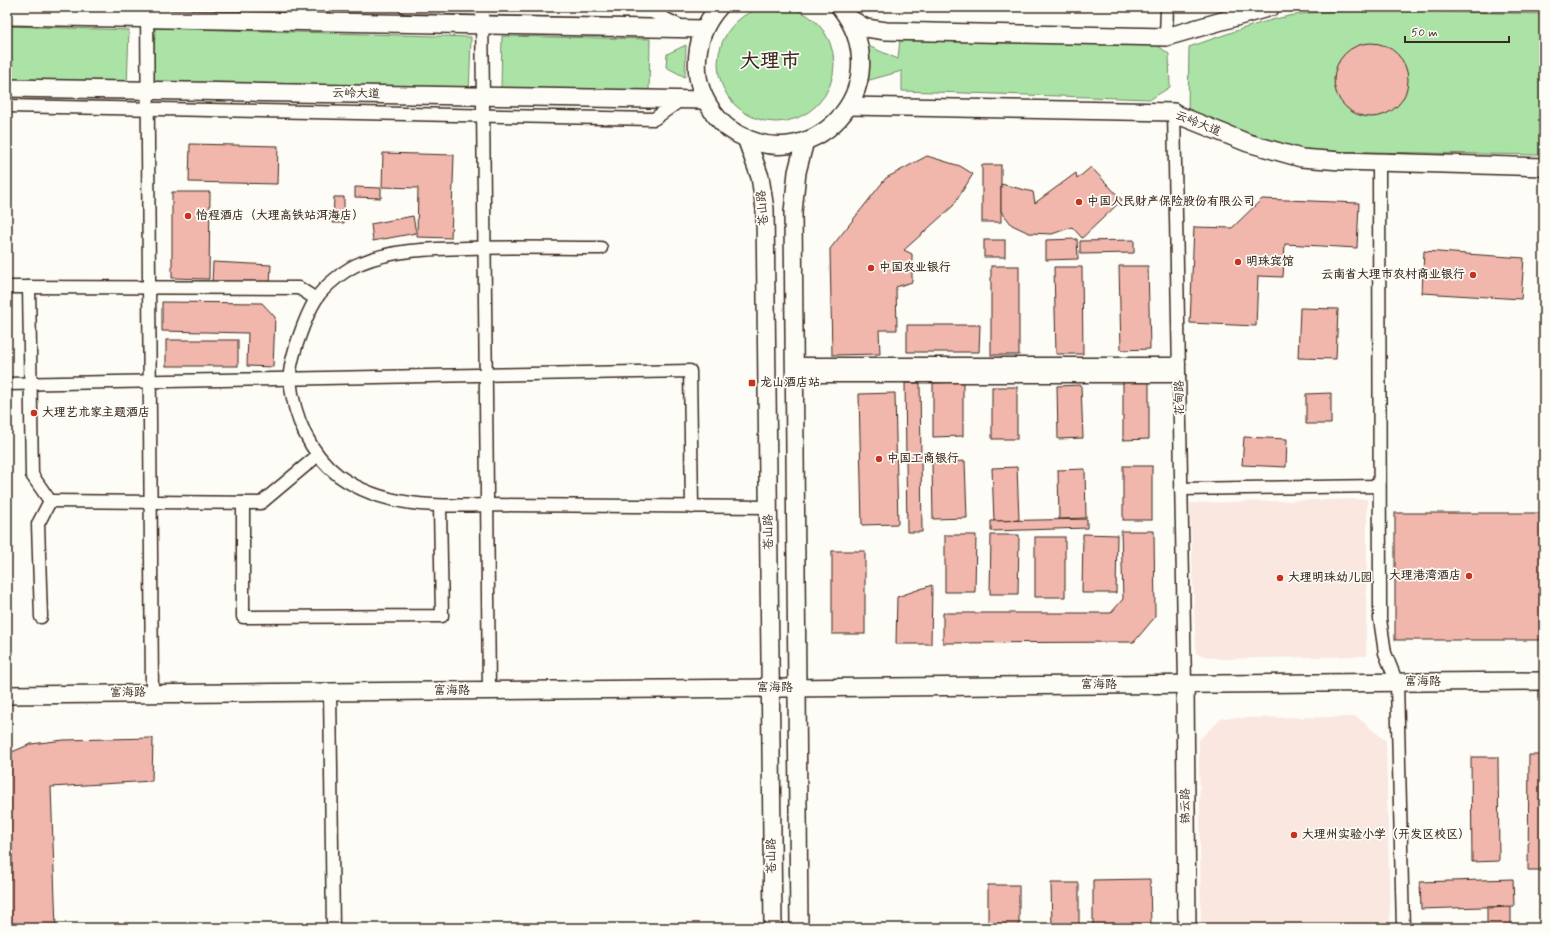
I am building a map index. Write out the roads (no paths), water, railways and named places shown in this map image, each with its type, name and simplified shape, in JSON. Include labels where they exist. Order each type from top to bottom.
[{"type":"street","points":[[405,7],[704,29]]},
{"type":"street","points":[[719,7],[704,29],[699,46],[697,64],[699,82],[705,100],[724,124],[746,138],[765,144],[781,145],[805,141],[833,125],[849,106],[856,93],[862,62],[860,47],[844,13]]},
{"type":"street","points":[[1166,37],[1167,7]]},
{"type":"street","points":[[844,13],[866,28],[886,30],[1166,37],[1272,7]]},
{"type":"street","points":[[7,16],[147,13],[482,13]]},
{"type":"street","points":[[147,13],[152,502],[152,693]]},
{"type":"street","points":[[482,13],[488,690]]},
{"type":"street","name":"云岭大道","points":[[7,88],[705,100]]},
{"type":"street","points":[[7,106],[654,118],[682,99]]},
{"type":"street","name":"云岭大道","points":[[849,106],[1174,112],[1178,116],[1286,155],[1319,160],[1544,167]]},
{"type":"street","name":"花甸路","points":[[1174,112],[1185,684]]},
{"type":"street","name":"苍山路","points":[[746,138],[760,177],[765,209],[773,928]]},
{"type":"street","points":[[799,928],[793,370],[793,203],[797,172],[805,141]]},
{"type":"street","points":[[1378,162],[1380,620],[1385,653],[1397,683],[1403,928]]},
{"type":"street","points":[[601,248],[484,248],[391,252],[360,263],[336,278],[316,299],[298,342],[290,378],[298,421],[317,456],[339,475],[356,486],[374,494],[404,502],[440,507],[487,505],[769,507]]},
{"type":"street","points":[[7,287],[299,288],[316,299]]},
{"type":"street","points":[[29,287],[32,475],[50,501]]},
{"type":"street","points":[[793,370],[1179,370]]},
{"type":"street","points":[[7,384],[690,371],[692,507]]},
{"type":"street","points":[[50,501],[261,503],[317,456]]},
{"type":"street","points":[[1181,490],[1379,486]]},
{"type":"street","points":[[41,617],[38,524],[50,501]]},
{"type":"street","points":[[243,503],[243,617],[442,616],[440,507]]},
{"type":"street","name":"富海路","points":[[7,695],[1544,681]]},
{"type":"street","name":"锦云路","points":[[1185,684],[1187,928]]},
{"type":"street","points":[[330,692],[333,928]]},
{"type":"place","name":"中国人民财产保险股份有限公司","points":[[1079,202]]},
{"type":"place","name":"怡程酒店（大理高铁站洱海店）","points":[[188,216]]},
{"type":"place","name":"明珠宾馆","points":[[1238,262]]},
{"type":"place","name":"中国农业银行","points":[[871,268]]},
{"type":"place","name":"云南省大理市农村商业银行","points":[[1473,275]]},
{"type":"place","name":"龙山酒店站","points":[[752,383]]},
{"type":"place","name":"大理艺术家主题酒店","points":[[34,413]]},
{"type":"place","name":"中国工商银行","points":[[879,459]]},
{"type":"place","name":"大理港湾酒店","points":[[1469,576]]},
{"type":"place","name":"大理明珠幼儿园","points":[[1280,578]]},
{"type":"place","name":"大理州实验小学（开发区校区）","points":[[1294,835]]},
{"type":"district","name":"大理市","points":[[770,61]]}]
